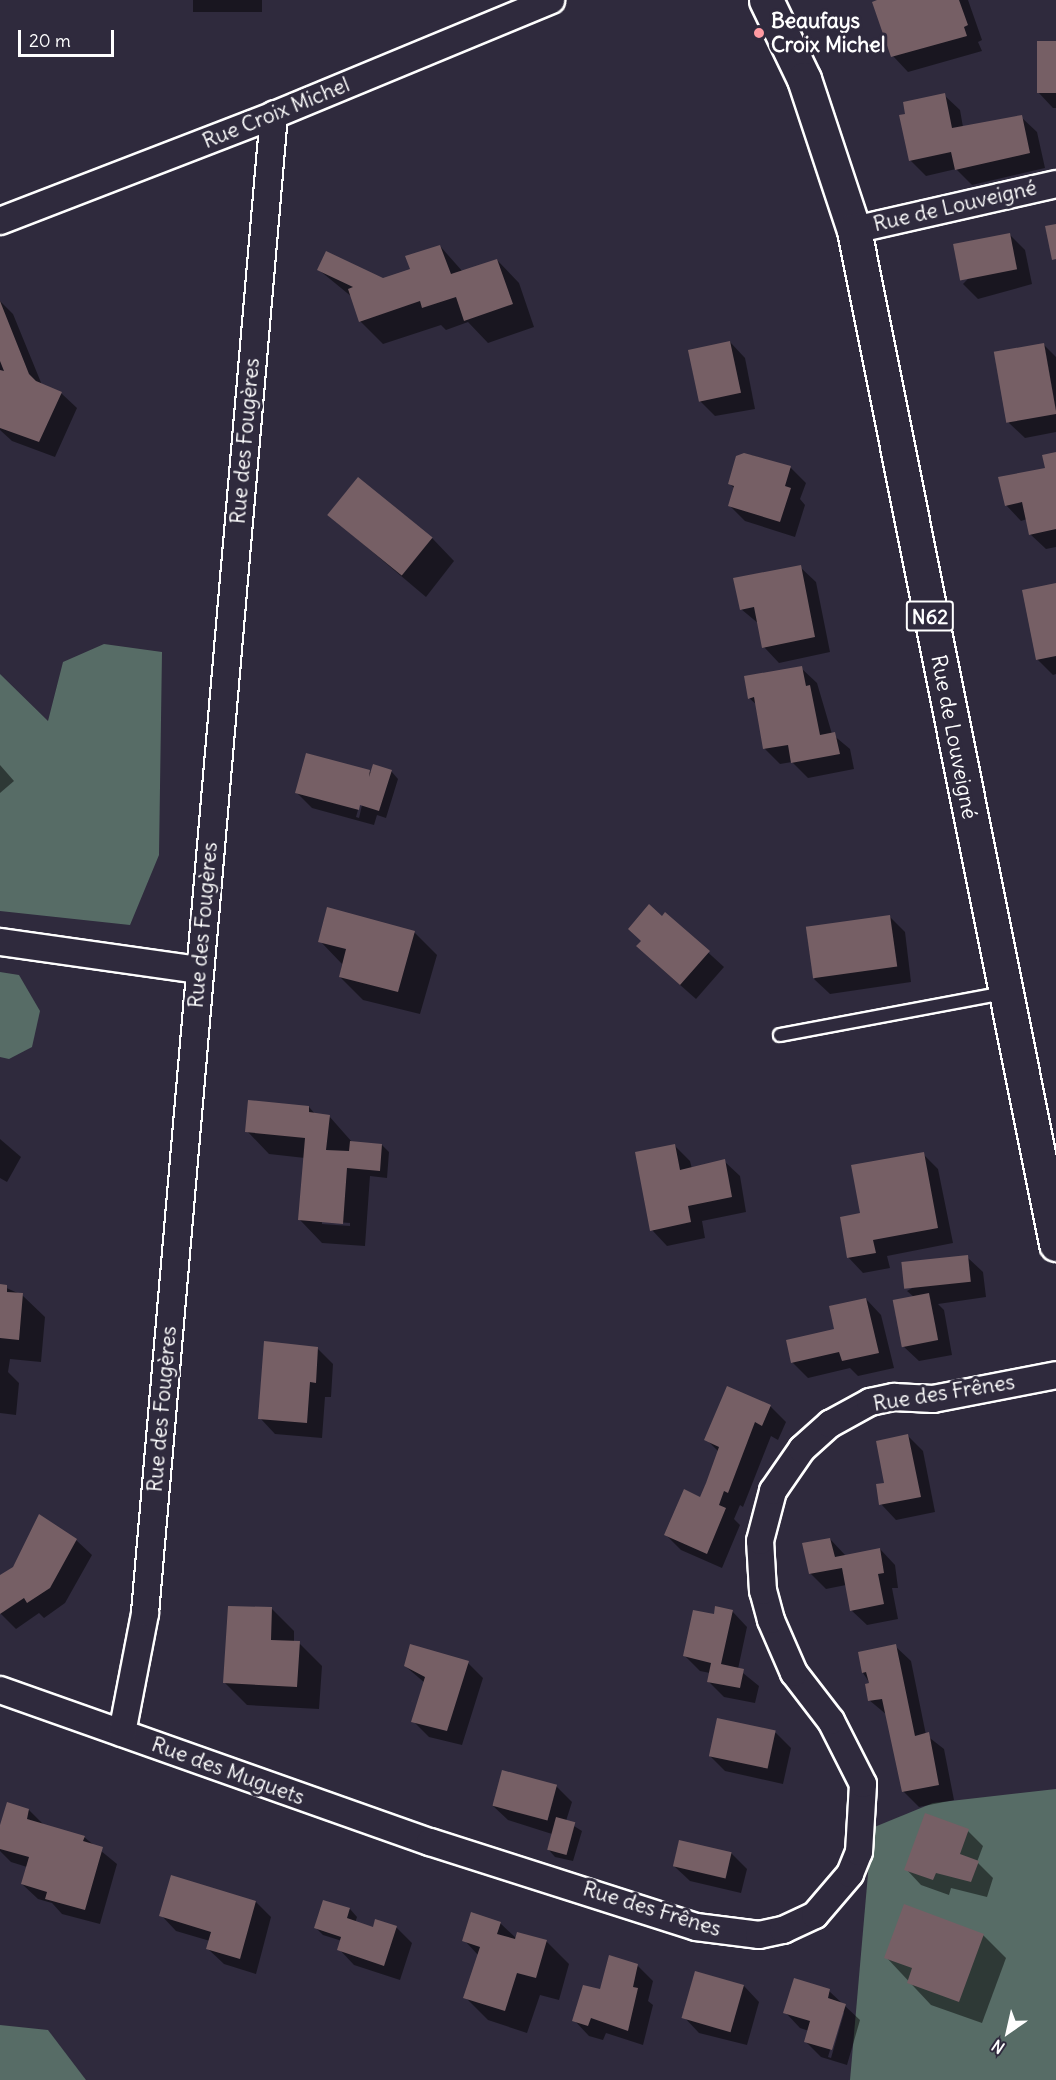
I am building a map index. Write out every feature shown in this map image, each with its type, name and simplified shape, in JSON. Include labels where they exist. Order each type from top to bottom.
[{"type":"main road","name":"Rue de Louveigné","points":[[766,0],[804,79],[854,230],[1004,993],[1056,1244]]},
{"type":"street","name":"Rue Croix Michel","points":[[0,221],[274,115],[551,0]]},
{"type":"street","name":"Rue des Fougères","points":[[122,1732],[145,1613],[274,115]]},
{"type":"street","name":"Rue de Louveigné","points":[[854,230],[1056,183]]},
{"type":"street","points":[[0,942],[199,970]]},
{"type":"street","name":"Rue des Frênes","points":[[457,1851],[706,1929],[759,1935],[783,1930],[815,1915],[850,1874],[858,1852],[863,1784],[831,1721],[794,1673],[771,1620],[763,1591],[760,1541],[773,1491],[802,1449],[823,1430],[870,1402],[894,1397],[933,1399],[1056,1375]]},
{"type":"street","name":"Rue des Muguets","points":[[0,1690],[457,1851]]},
{"type":"lane","points":[[780,1035],[1004,993]]},
{"type":"green space","points":[[104,644],[162,652],[159,855],[130,925],[0,911],[0,674],[48,721],[63,662]]},
{"type":"green space","points":[[0,972],[19,975],[40,1011],[32,1047],[9,1059],[0,1057]]},
{"type":"green space","points":[[1056,1789],[1056,2080],[850,2080],[872,1828],[933,1803]]},
{"type":"green space","points":[[0,2025],[48,2030],[86,2080],[0,2080]]},
{"type":"building","points":[[877,0],[959,0],[968,25],[964,27],[967,36],[891,57],[872,2]]},
{"type":"building","points":[[1037,41],[1056,41],[1056,93],[1037,93]]},
{"type":"building","points":[[945,93],[952,128],[1022,115],[1030,153],[955,170],[951,152],[909,161],[899,115],[905,114],[903,102]]},
{"type":"building","points":[[1056,224],[1056,259],[1052,260],[1045,226]]},
{"type":"building","points":[[1010,233],[1017,269],[960,280],[953,244]]},
{"type":"building","points":[[440,245],[451,274],[497,259],[513,304],[464,321],[456,297],[422,308],[420,301],[359,322],[348,289],[353,287],[317,270],[326,251],[383,278],[410,269],[405,256]]},
{"type":"building","points":[[0,301],[29,374],[36,381],[62,392],[39,442],[0,428],[0,370],[4,371],[0,361]]},
{"type":"building","points":[[730,341],[741,393],[699,402],[688,350]]},
{"type":"building","points":[[1044,343],[1056,414],[1006,423],[994,352]]},
{"type":"building","points":[[1056,452],[1056,529],[1029,535],[1022,502],[1005,506],[998,477],[1045,468],[1042,455]]},
{"type":"building","points":[[744,453],[791,466],[785,486],[791,488],[780,522],[728,506],[734,486],[728,484],[736,456]]},
{"type":"building","points":[[358,477],[433,537],[402,575],[327,515]]},
{"type":"building","points":[[801,565],[815,637],[762,648],[754,607],[740,610],[733,578]]},
{"type":"building","points":[[1056,583],[1056,656],[1036,660],[1022,590]]},
{"type":"building","points":[[802,666],[806,686],[810,685],[820,735],[835,732],[840,754],[791,763],[788,745],[763,749],[754,697],[748,699],[744,676]]},
{"type":"building","points":[[306,753],[370,770],[369,777],[373,764],[392,770],[379,811],[360,805],[359,810],[295,793]]},
{"type":"building","points":[[649,904],[662,916],[665,912],[710,951],[680,985],[636,946],[641,941],[628,929]]},
{"type":"building","points":[[327,907],[415,931],[398,992],[339,977],[346,949],[318,942]]},
{"type":"building","points":[[890,915],[897,966],[813,978],[806,927]]},
{"type":"building","points":[[248,1100],[309,1106],[309,1112],[330,1115],[326,1150],[349,1151],[350,1141],[382,1144],[380,1171],[347,1168],[343,1224],[298,1220],[305,1138],[245,1132]]},
{"type":"building","points":[[675,1144],[680,1170],[725,1159],[732,1197],[688,1206],[691,1222],[650,1231],[635,1152]]},
{"type":"building","points":[[924,1152],[938,1228],[873,1240],[876,1253],[847,1258],[840,1217],[860,1213],[851,1165]]},
{"type":"building","points":[[968,1255],[971,1282],[904,1289],[901,1262]]},
{"type":"building","points":[[0,1284],[7,1285],[7,1292],[23,1293],[19,1340],[0,1338]]},
{"type":"building","points":[[929,1293],[938,1340],[902,1347],[893,1300]]},
{"type":"building","points":[[866,1298],[879,1353],[842,1361],[839,1352],[791,1363],[786,1340],[834,1329],[829,1306]]},
{"type":"building","points":[[264,1341],[318,1347],[316,1383],[310,1382],[307,1423],[258,1419]]},
{"type":"building","points":[[727,1386],[771,1405],[762,1426],[755,1422],[728,1493],[724,1491],[719,1505],[726,1508],[707,1554],[664,1535],[684,1489],[700,1497],[706,1483],[719,1447],[704,1440]]},
{"type":"building","points":[[908,1434],[921,1497],[879,1505],[876,1484],[884,1483],[876,1441]]},
{"type":"building","points":[[39,1514],[77,1539],[50,1588],[27,1603],[24,1598],[0,1614],[0,1575],[13,1567]]},
{"type":"building","points":[[830,1538],[835,1557],[880,1548],[884,1573],[878,1574],[884,1604],[850,1611],[842,1568],[809,1574],[802,1543]]},
{"type":"building","points":[[228,1606],[272,1607],[271,1640],[300,1641],[297,1687],[223,1683]]},
{"type":"building","points":[[715,1606],[733,1610],[721,1664],[744,1669],[740,1688],[707,1682],[711,1663],[683,1656],[693,1610],[714,1614]]},
{"type":"building","points":[[410,1644],[469,1661],[447,1731],[411,1722],[425,1677],[404,1666]]},
{"type":"building","points":[[896,1644],[915,1736],[929,1732],[939,1785],[902,1792],[882,1699],[868,1701],[865,1684],[869,1683],[866,1672],[862,1673],[858,1652]]},
{"type":"building","points":[[717,1718],[776,1730],[768,1769],[709,1756]]},
{"type":"building","points":[[502,1770],[557,1785],[547,1820],[492,1806]]},
{"type":"building","points":[[7,1802],[29,1809],[27,1819],[85,1836],[83,1841],[103,1847],[85,1910],[45,1899],[47,1892],[21,1884],[29,1857],[0,1849],[0,1825]]},
{"type":"building","points":[[925,1813],[969,1829],[960,1854],[979,1861],[971,1882],[936,1873],[933,1880],[904,1870]]},
{"type":"building","points":[[556,1817],[575,1822],[567,1855],[547,1850]]},
{"type":"building","points":[[679,1840],[732,1852],[726,1878],[673,1866]]},
{"type":"building","points":[[171,1875],[256,1901],[240,1959],[206,1949],[211,1932],[159,1916]]},
{"type":"building","points":[[323,1900],[350,1908],[347,1918],[373,1927],[375,1919],[397,1926],[384,1966],[337,1950],[341,1937],[314,1928]]},
{"type":"building","points":[[904,1904],[984,1934],[959,2002],[907,1983],[912,1968],[884,1958]]},
{"type":"building","points":[[471,1912],[501,1922],[497,1934],[515,1939],[517,1932],[547,1940],[536,1978],[517,1973],[505,2011],[463,1998],[480,1947],[462,1941]]},
{"type":"building","points":[[609,1955],[638,1964],[633,1987],[638,1988],[628,2031],[591,2018],[588,2026],[572,2021],[583,1985],[600,1989]]},
{"type":"building","points":[[695,1971],[744,1985],[731,2032],[681,2018]]},
{"type":"building","points":[[794,1978],[830,1989],[828,1998],[846,2004],[832,2050],[804,2042],[810,2021],[783,2013]]},
{"type":"place","name":"Beaufays Croix Michel","points":[[759,33]]}]
